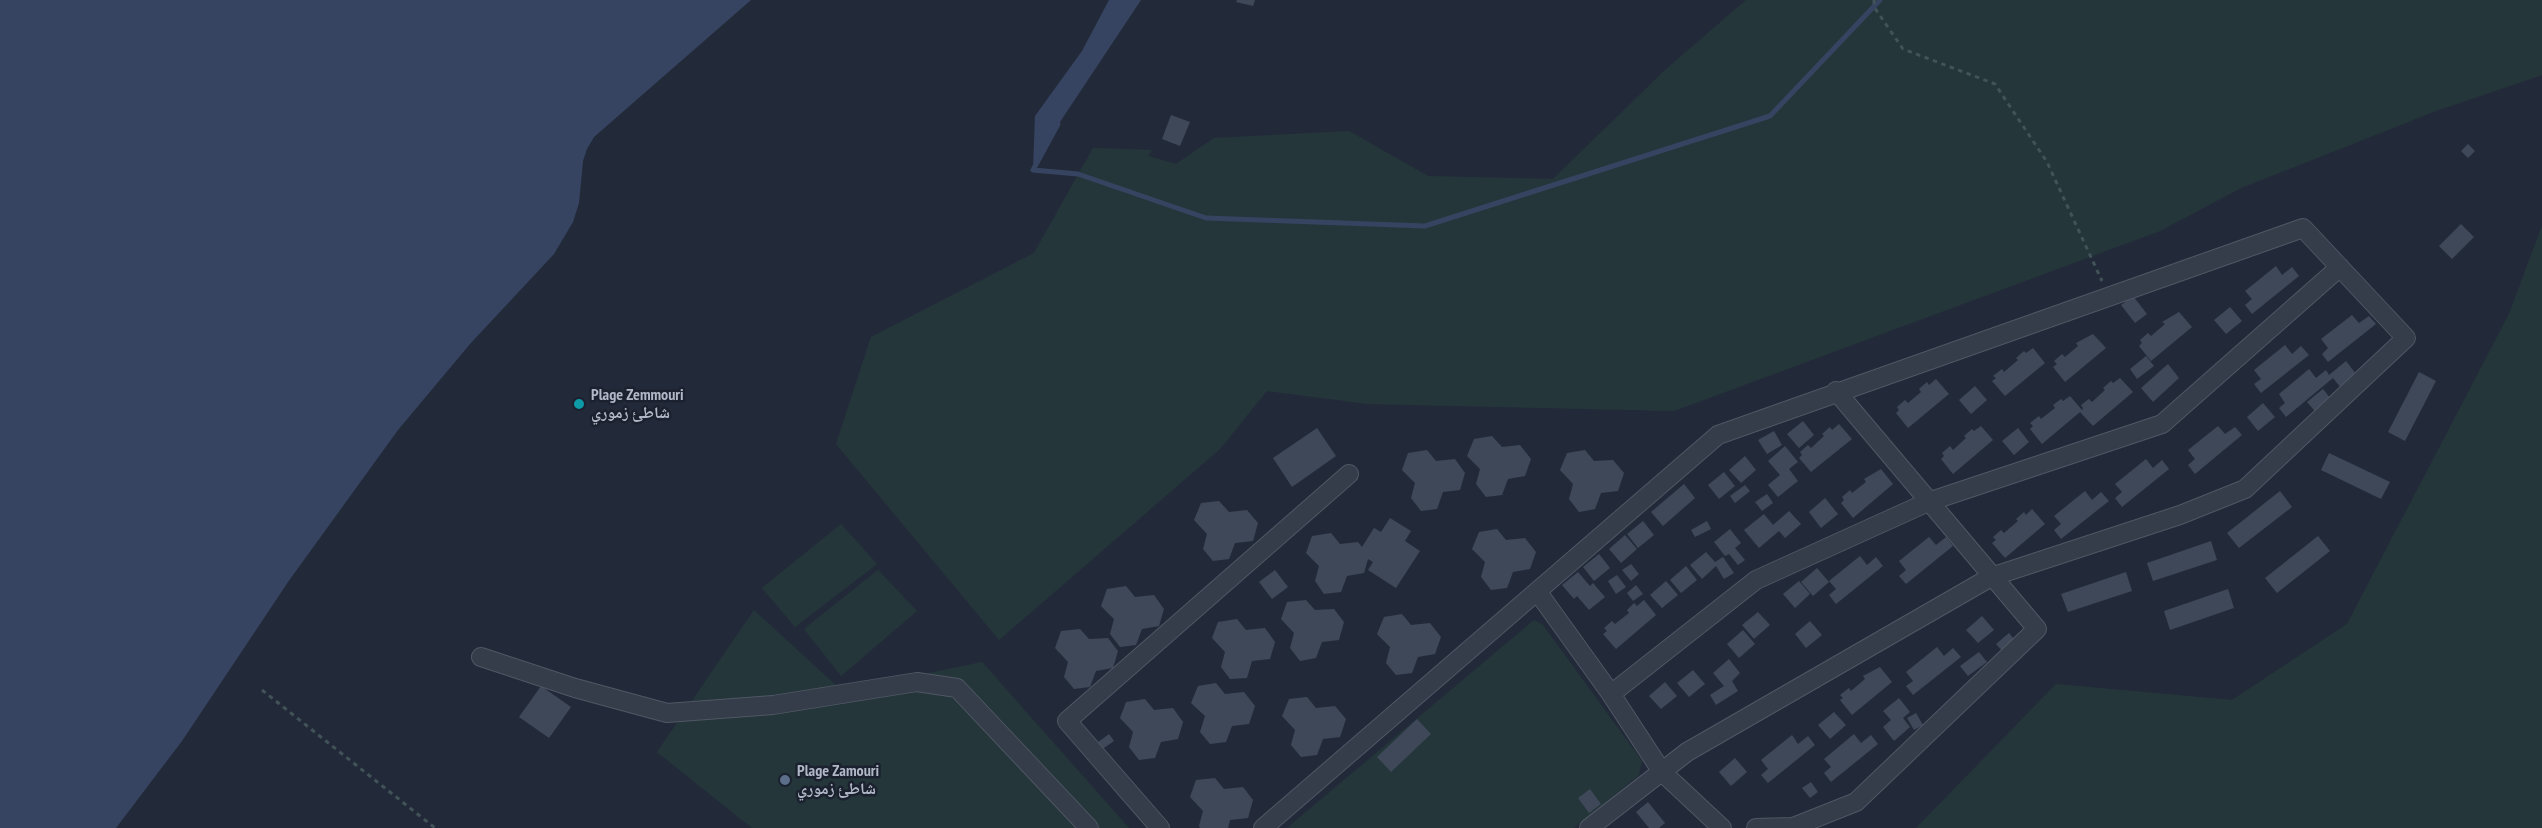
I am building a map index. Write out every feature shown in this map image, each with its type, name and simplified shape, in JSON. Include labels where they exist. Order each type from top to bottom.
[{"type":"street","points":[[1263,828],[1718,435],[1836,391],[2303,228],[2406,338],[2245,489],[2180,515],[1992,577],[1687,752],[1589,828]]},
{"type":"street","points":[[1611,694],[1756,580],[1928,502],[2162,424],[2340,267]]},
{"type":"street","points":[[1756,828],[1793,827],[1856,802],[2037,629],[1836,391]]},
{"type":"street","points":[[1160,828],[1067,721],[1349,474]]},
{"type":"street","points":[[1537,591],[1611,694],[1662,772],[1722,828]]},
{"type":"street","points":[[481,657],[575,688],[667,713],[773,705],[917,682],[957,688],[1089,828]]},
{"type":"path","points":[[1874,0],[1874,7],[1903,49],[1995,84],[2047,162],[2099,271],[2108,297]]},
{"type":"path","points":[[262,690],[435,828]]},
{"type":"shaded area","points":[[1746,0],[2542,0],[2542,75],[2436,111],[2241,188],[2160,231],[1674,411],[1368,404],[1267,391],[1220,449],[999,640],[836,444],[871,337],[1034,253],[1093,148],[1152,150],[1148,156],[1176,164],[1214,138],[1349,131],[1428,176],[1553,179],[1665,70]]},
{"type":"shaded area","points":[[2542,226],[2542,828],[1916,828],[2056,684],[2232,700],[2347,624],[2509,314]]},
{"type":"shaded area","points":[[841,524],[877,564],[795,627],[762,588]]},
{"type":"shaded area","points":[[878,570],[917,611],[841,676],[804,629]]},
{"type":"shaded area","points":[[754,610],[842,691],[982,662],[1129,828],[752,828],[657,752]]},
{"type":"shaded area","points":[[1534,620],[1543,625],[1642,761],[1639,775],[1574,828],[1287,828]]},
{"type":"water","points":[[0,0],[751,0],[594,137],[583,161],[579,203],[573,222],[554,254],[470,344],[398,430],[288,582],[182,741],[116,828],[0,828]]},
{"type":"water","points":[[1109,0],[1141,0],[1054,131],[1033,170],[1035,116],[1082,51]]},
{"type":"building","points":[[1237,0],[1255,0],[1253,6],[1236,2]]},
{"type":"building","points":[[1171,115],[1190,122],[1180,146],[1162,139]]},
{"type":"building","points":[[2468,144],[2475,151],[2468,158],[2461,151]]},
{"type":"building","points":[[2461,224],[2474,237],[2452,259],[2439,246]]},
{"type":"building","points":[[2276,266],[2282,275],[2292,267],[2299,276],[2252,314],[2245,305],[2252,299],[2245,291]]},
{"type":"building","points":[[2133,296],[2147,314],[2135,323],[2121,305]]},
{"type":"building","points":[[2230,307],[2242,321],[2226,334],[2214,320]]},
{"type":"building","points":[[2179,312],[2192,327],[2151,361],[2139,346],[2142,343],[2140,340],[2148,333],[2151,336],[2165,324],[2162,322]]},
{"type":"building","points":[[2352,315],[2359,323],[2369,316],[2376,324],[2328,362],[2322,354],[2328,348],[2321,339]]},
{"type":"building","points":[[2093,334],[2106,348],[2065,382],[2053,367],[2057,364],[2054,361],[2062,354],[2065,357],[2078,346],[2076,343]]},
{"type":"building","points":[[2285,345],[2292,354],[2301,346],[2309,355],[2261,393],[2254,384],[2261,379],[2254,370]]},
{"type":"building","points":[[2033,348],[2045,363],[2005,396],[1992,381],[1996,378],[1993,376],[2002,369],[2004,372],[2018,360],[2016,358],[2024,351],[2026,353]]},
{"type":"building","points":[[2146,356],[2154,366],[2137,379],[2130,369]]},
{"type":"building","points":[[2346,361],[2357,375],[2341,388],[2333,378],[2286,417],[2279,408],[2285,403],[2279,394],[2309,369],[2316,378],[2326,370],[2329,375]]},
{"type":"building","points":[[2168,364],[2179,378],[2153,402],[2141,388]]},
{"type":"building","points":[[2419,372],[2436,381],[2405,441],[2388,432]]},
{"type":"building","points":[[2120,378],[2133,392],[2093,426],[2080,412],[2042,444],[2030,429],[2033,426],[2030,423],[2039,416],[2041,419],[2055,408],[2053,405],[2061,399],[2063,401],[2070,396],[2082,410],[2081,405],[2089,399],[2092,402],[2111,381],[2113,383]]},
{"type":"building","points":[[1936,379],[1949,394],[1908,428],[1896,413],[1899,410],[1897,407],[1905,400],[1908,403],[1921,392],[1919,389],[1927,382],[1929,385]]},
{"type":"building","points":[[1975,386],[1987,400],[1971,414],[1959,400]]},
{"type":"building","points":[[2323,389],[2334,403],[2319,416],[2307,402]]},
{"type":"building","points":[[2263,403],[2275,417],[2258,431],[2247,417]]},
{"type":"building","points":[[1803,421],[1814,435],[1799,448],[1787,434]]},
{"type":"building","points":[[1839,424],[1852,439],[1811,472],[1799,458],[1802,455],[1800,452],[1808,445],[1811,448],[1830,427],[1832,430]]},
{"type":"building","points":[[1981,426],[1993,440],[1953,474],[1941,459],[1944,456],[1942,453],[1950,446],[1953,450],[1972,429],[1974,431]]},
{"type":"building","points":[[2218,426],[2225,434],[2235,427],[2242,435],[2195,474],[2188,465],[2195,459],[2188,450]]},
{"type":"building","points":[[1317,428],[1336,456],[1292,487],[1273,458]]},
{"type":"building","points":[[2018,428],[2029,442],[2014,455],[2002,441]]},
{"type":"building","points":[[1774,431],[1782,445],[1767,454],[1758,440]]},
{"type":"building","points":[[1492,436],[1502,447],[1520,445],[1531,459],[1525,476],[1508,479],[1502,495],[1486,497],[1476,484],[1480,469],[1467,456],[1474,439]]},
{"type":"building","points":[[1785,446],[1798,462],[1789,469],[1798,481],[1778,497],[1768,485],[1780,475],[1768,461]]},
{"type":"building","points":[[1427,450],[1436,461],[1455,459],[1465,473],[1460,490],[1443,492],[1437,509],[1421,511],[1411,498],[1415,483],[1402,470],[1408,453]]},
{"type":"building","points":[[1585,450],[1594,461],[1613,460],[1624,473],[1618,491],[1601,493],[1595,509],[1579,512],[1569,499],[1573,484],[1560,470],[1567,453]]},
{"type":"building","points":[[2329,453],[2390,482],[2381,499],[2321,470]]},
{"type":"building","points":[[1745,456],[1756,470],[1741,483],[1729,470]]},
{"type":"building","points":[[2146,459],[2153,468],[2162,460],[2169,469],[2122,507],[2115,498],[2122,492],[2115,484]]},
{"type":"building","points":[[1881,469],[1893,484],[1853,518],[1841,503],[1844,500],[1842,497],[1850,490],[1852,493],[1866,482],[1864,479]]},
{"type":"building","points":[[1724,472],[1735,486],[1719,499],[1708,485]]},
{"type":"building","points":[[1684,484],[1695,498],[1663,526],[1651,512]]},
{"type":"building","points":[[1745,485],[1750,491],[1735,503],[1730,496]]},
{"type":"building","points":[[2085,491],[2092,500],[2101,492],[2109,501],[2061,539],[2054,530],[2061,524],[2054,516]]},
{"type":"building","points":[[2280,491],[2292,507],[2239,548],[2227,533]]},
{"type":"building","points":[[1767,494],[1773,503],[1762,511],[1755,502]]},
{"type":"building","points":[[1825,498],[1838,514],[1821,528],[1809,512]]},
{"type":"building","points":[[1219,501],[1229,512],[1247,510],[1258,523],[1253,541],[1235,543],[1229,559],[1213,561],[1203,549],[1207,534],[1194,520],[1201,503]]},
{"type":"building","points":[[2032,509],[2045,524],[2005,558],[1992,543],[1996,540],[1993,537],[2001,530],[2004,533],[2018,521],[2016,519],[2024,512],[2026,515]]},
{"type":"building","points":[[1789,511],[1801,524],[1785,538],[1779,531],[1759,548],[1744,530],[1764,514],[1773,525]]},
{"type":"building","points":[[1390,518],[1411,531],[1405,541],[1420,551],[1396,588],[1368,570],[1373,562],[1368,559],[1364,573],[1347,576],[1341,592],[1324,594],[1315,581],[1319,566],[1306,553],[1312,536],[1331,533],[1340,544],[1358,542],[1362,547],[1374,528],[1381,532]]},
{"type":"building","points":[[1643,521],[1654,535],[1638,548],[1627,534]]},
{"type":"building","points":[[1707,521],[1711,529],[1695,537],[1691,530]]},
{"type":"building","points":[[1497,529],[1506,540],[1525,538],[1536,552],[1530,569],[1513,572],[1507,588],[1491,590],[1481,577],[1485,562],[1472,549],[1479,532]]},
{"type":"building","points":[[1730,529],[1741,543],[1735,548],[1745,560],[1738,565],[1729,554],[1725,556],[1714,542]]},
{"type":"building","points":[[1625,535],[1637,549],[1621,563],[1609,549]]},
{"type":"building","points":[[2318,536],[2330,551],[2277,593],[2265,578]]},
{"type":"building","points":[[1929,537],[1936,545],[1946,537],[1953,546],[1906,584],[1899,576],[1906,570],[1899,561]]},
{"type":"building","points":[[2211,541],[2217,560],[2153,581],[2147,563]]},
{"type":"building","points":[[1706,552],[1715,562],[1723,557],[1734,573],[1724,579],[1716,566],[1702,579],[1690,565]]},
{"type":"building","points":[[1599,554],[1610,568],[1594,581],[1583,567]]},
{"type":"building","points":[[1860,556],[1867,565],[1876,557],[1883,566],[1836,604],[1829,595],[1836,589],[1829,581]]},
{"type":"building","points":[[1631,564],[1639,574],[1631,581],[1622,570]]},
{"type":"building","points":[[1686,566],[1697,580],[1681,593],[1670,580]]},
{"type":"building","points":[[1817,568],[1829,582],[1813,596],[1801,582]]},
{"type":"building","points":[[1275,570],[1288,587],[1272,599],[1259,582]]},
{"type":"building","points":[[1578,572],[1590,586],[1593,583],[1605,597],[1589,610],[1577,596],[1574,599],[1562,585]]},
{"type":"building","points":[[2126,572],[2132,591],[2068,612],[2061,594]]},
{"type":"building","points":[[1617,575],[1626,587],[1616,594],[1608,581]]},
{"type":"building","points":[[1666,581],[1678,595],[1662,608],[1650,595]]},
{"type":"building","points":[[1799,581],[1810,594],[1795,608],[1783,594]]},
{"type":"building","points":[[1636,585],[1643,594],[1633,601],[1627,593]]},
{"type":"building","points":[[1126,586],[1135,597],[1154,595],[1164,609],[1159,626],[1142,629],[1136,645],[1120,647],[1110,634],[1114,619],[1101,606],[1107,589]]},
{"type":"building","points":[[2228,589],[2234,608],[2170,630],[2164,611]]},
{"type":"building","points":[[1306,600],[1315,610],[1334,609],[1344,622],[1339,640],[1322,642],[1316,658],[1300,661],[1290,648],[1294,633],[1281,619],[1287,602]]},
{"type":"building","points":[[1644,600],[1656,615],[1616,649],[1603,634],[1607,631],[1604,628],[1612,621],[1615,624],[1629,613],[1627,610],[1634,603],[1637,606]]},
{"type":"building","points":[[1758,612],[1770,625],[1754,639],[1742,625]]},
{"type":"building","points":[[1402,614],[1411,625],[1430,623],[1441,637],[1435,654],[1418,657],[1412,673],[1396,675],[1386,663],[1390,647],[1377,634],[1384,617]]},
{"type":"building","points":[[1982,616],[1994,630],[1978,643],[1966,630]]},
{"type":"building","points":[[1237,619],[1246,630],[1265,628],[1275,642],[1270,659],[1252,661],[1247,678],[1230,679],[1221,667],[1225,652],[1212,638],[1218,622]]},
{"type":"building","points":[[1810,621],[1822,635],[1806,648],[1795,634]]},
{"type":"building","points":[[1080,629],[1089,639],[1108,638],[1118,651],[1113,668],[1096,671],[1090,687],[1074,689],[1064,677],[1068,662],[1055,648],[1061,631]]},
{"type":"building","points":[[1743,630],[1755,644],[1739,658],[1727,644]]},
{"type":"building","points":[[2009,633],[2017,643],[2004,653],[1996,644]]},
{"type":"building","points":[[1937,647],[1944,656],[1953,648],[1961,657],[1913,695],[1906,686],[1913,681],[1906,672]]},
{"type":"building","points":[[1979,652],[1987,662],[1968,676],[1960,666]]},
{"type":"building","points":[[1729,659],[1740,673],[1732,681],[1738,691],[1716,705],[1710,695],[1724,686],[1713,673]]},
{"type":"building","points":[[1880,667],[1892,682],[1852,715],[1840,700],[1843,698],[1840,695],[1849,688],[1851,691],[1865,679],[1863,676]]},
{"type":"building","points":[[1693,670],[1705,684],[1689,697],[1677,683]]},
{"type":"building","points":[[1665,682],[1677,696],[1661,709],[1649,696]]},
{"type":"building","points":[[1216,683],[1225,694],[1244,692],[1255,706],[1249,724],[1232,726],[1226,742],[1210,744],[1200,732],[1205,716],[1191,703],[1198,686]]},
{"type":"building","points":[[541,686],[571,707],[549,738],[519,717]]},
{"type":"building","points":[[1307,697],[1316,708],[1335,706],[1346,719],[1340,737],[1323,739],[1317,755],[1301,757],[1291,745],[1295,730],[1282,716],[1289,699]]},
{"type":"building","points":[[1899,698],[1910,712],[1903,718],[1910,727],[1894,741],[1883,727],[1891,720],[1883,711]]},
{"type":"building","points":[[1145,699],[1154,710],[1173,708],[1183,722],[1178,739],[1161,742],[1155,758],[1139,760],[1129,747],[1133,732],[1120,718],[1126,702]]},
{"type":"building","points":[[1834,712],[1846,725],[1830,739],[1818,725]]},
{"type":"building","points":[[1916,713],[1923,725],[1914,730],[1907,718]]},
{"type":"building","points":[[1417,719],[1431,734],[1391,772],[1377,757]]},
{"type":"building","points":[[1109,734],[1114,741],[1097,753],[1093,746]]},
{"type":"building","points":[[1854,734],[1861,743],[1871,735],[1878,744],[1831,782],[1824,773],[1831,767],[1824,759]]},
{"type":"building","points":[[1792,735],[1798,744],[1808,736],[1815,745],[1768,783],[1761,775],[1768,769],[1761,760]]},
{"type":"building","points":[[1735,758],[1747,772],[1731,786],[1719,772]]},
{"type":"building","points":[[1215,778],[1224,789],[1243,787],[1253,800],[1248,818],[1230,820],[1228,828],[1200,828],[1203,811],[1190,797],[1196,780]]},
{"type":"building","points":[[1811,782],[1818,792],[1810,798],[1802,788]]},
{"type":"building","points":[[1590,789],[1601,804],[1589,813],[1578,798]]},
{"type":"building","points":[[1648,802],[1665,823],[1659,828],[1649,828],[1636,812]]},
{"type":"waterway","points":[[1058,124],[1033,170],[1078,174],[1206,218],[1425,226],[1770,116],[1880,0]]},
{"type":"place","name":"Plage Zemmouri شاطئ زموري","points":[[579,404]]},
{"type":"place","name":"Plage Zamouri شاطئ زموري","points":[[785,780]]}]
